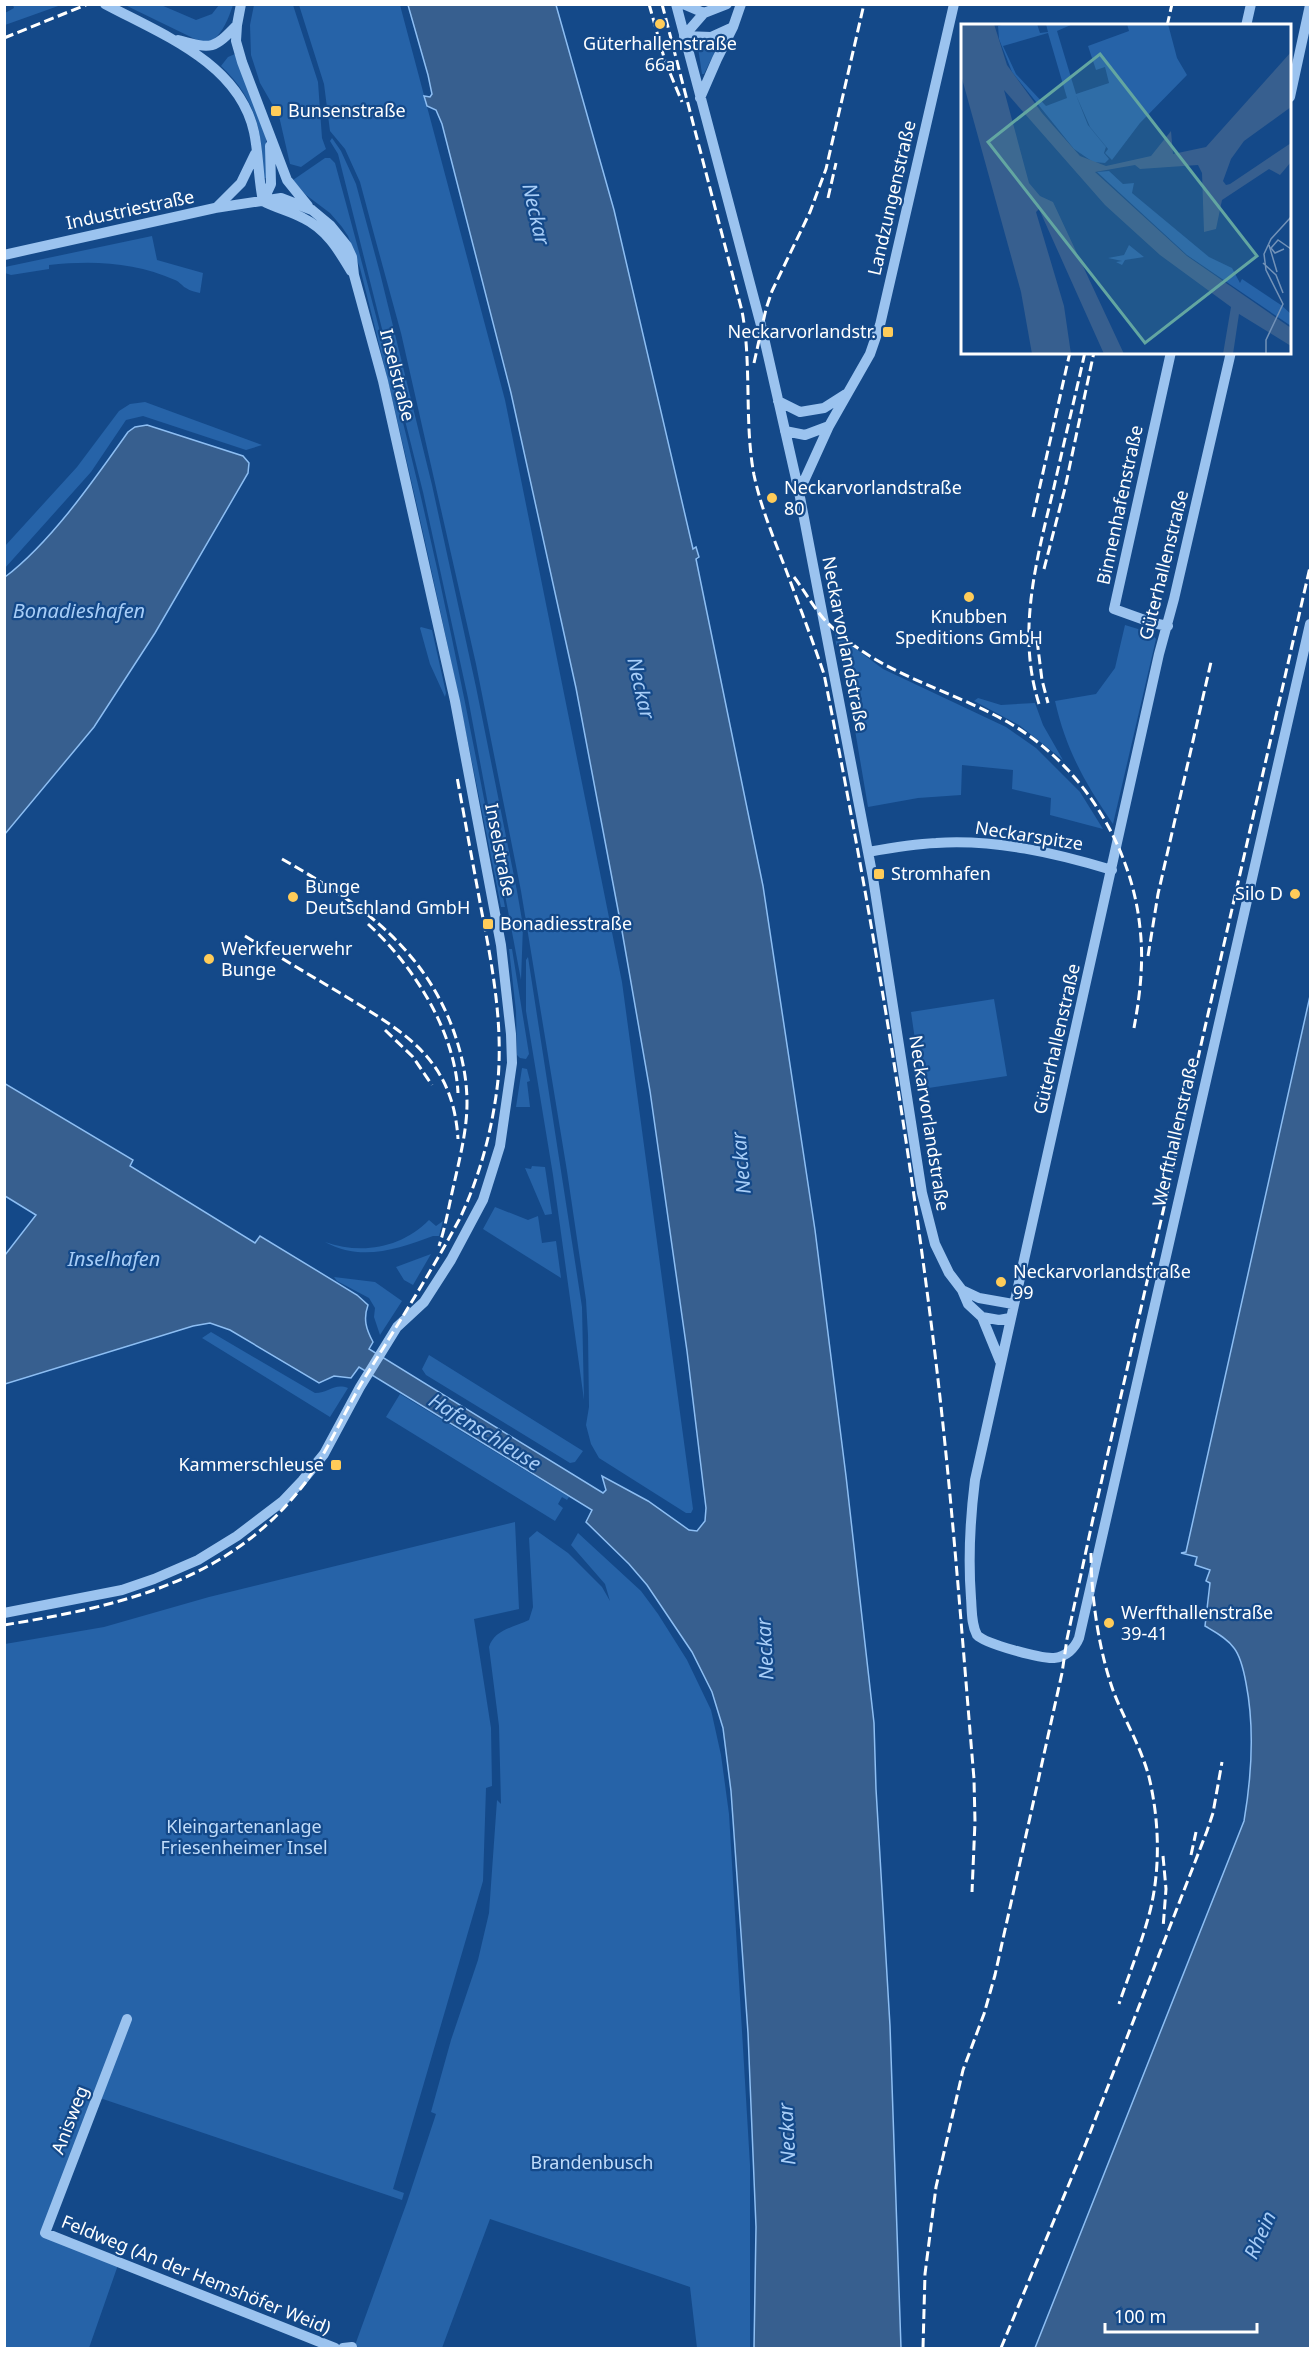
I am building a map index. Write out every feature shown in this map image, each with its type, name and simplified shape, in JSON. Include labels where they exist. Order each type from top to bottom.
[{"type":"street","points":[[105,4],[164,35],[204,61],[234,88],[246,110],[254,132],[263,201]]},
{"type":"street","points":[[241,4],[237,41],[242,62],[287,180],[312,210]]},
{"type":"street","name":"Neckarvorlandstraße","points":[[675,4],[762,329],[799,492],[868,852],[922,1193],[936,1244],[949,1273],[962,1290],[968,1304],[982,1317],[1000,1361]]},
{"type":"street","points":[[683,4],[704,14]]},
{"type":"street","points":[[684,36],[704,14],[727,4]]},
{"type":"street","points":[[700,98],[733,27],[741,4]]},
{"type":"street","name":"Landzungenstraße","points":[[799,492],[829,426],[870,354],[880,325],[954,4]]},
{"type":"street","points":[[1246,24],[1251,4]]},
{"type":"street","points":[[1291,93],[1311,5]]},
{"type":"street","points":[[164,35],[196,45],[212,46],[219,44],[237,25]]},
{"type":"street","points":[[684,36],[711,38],[733,27]]},
{"type":"street","points":[[263,201],[271,184],[270,140]]},
{"type":"street","points":[[215,208],[244,179],[256,152]]},
{"type":"street","name":"Inselstraße","points":[[4,1613],[122,1590],[154,1580],[198,1560],[237,1536],[267,1515],[302,1481],[332,1442],[352,1400],[400,1323],[429,1296],[467,1234],[483,1200],[497,1156],[505,1119],[512,1063],[501,945],[455,701],[382,381],[354,275],[352,257],[347,246],[330,225],[312,210],[281,198],[263,201]]},
{"type":"street","name":"Industriestraße","points":[[4,255],[215,208],[263,201]]},
{"type":"street","name":"Inselstraße","points":[[263,201],[316,225],[334,242],[354,275]]},
{"type":"street","name":"Binnenhafenstraße","points":[[1168,626],[1114,609],[1171,354]]},
{"type":"street","name":"Güterhallenstraße","points":[[1074,1648],[1065,1655],[1054,1658],[986,1642],[979,1637],[974,1629],[969,1570],[969,1525],[975,1480],[1000,1361],[1159,654],[1168,626],[1231,354]]},
{"type":"street","points":[[778,401],[800,412],[824,408],[847,394]]},
{"type":"street","points":[[800,412],[785,431],[805,435],[829,426]]},
{"type":"street","name":"Werfthallenstraße","points":[[1074,1648],[1079,1638],[1311,624]]},
{"type":"street","name":"Neckarspitze","points":[[868,852],[938,842],[993,844],[1059,856],[1112,870]]},
{"type":"street","points":[[962,1290],[979,1298],[1013,1304]]},
{"type":"street","points":[[982,1317],[999,1320],[1011,1318]]},
{"type":"street","name":"Anisweg","points":[[45,2233],[127,2019]]},
{"type":"street","name":"Feldweg (An der Hemshöfer Weid)","points":[[45,2233],[335,2349]]},
{"type":"green space","points":[[13,5],[61,5],[5,25],[5,13],[14,8]]},
{"type":"green space","points":[[125,5],[161,5],[196,20],[212,14],[219,5],[233,5],[220,33],[212,41],[199,41]]},
{"type":"green space","points":[[254,5],[293,5],[318,82],[322,138],[326,149],[301,167],[290,164],[279,116],[260,83],[251,55],[250,25]]},
{"type":"green space","points":[[299,5],[400,5],[505,400],[622,982],[693,1509],[691,1513],[686,1513],[599,1458],[591,1444],[586,1425],[589,1407],[586,1300],[521,891],[476,664],[401,333],[360,182],[345,149],[330,131],[324,84]]},
{"type":"green space","points":[[722,37],[704,74],[702,74],[697,41]]},
{"type":"green space","points":[[235,54],[266,138],[267,178],[263,178],[259,131],[250,104],[233,78],[221,66],[228,57]]},
{"type":"green space","points":[[332,138],[341,151],[356,184],[432,485],[517,891],[523,926],[521,980],[468,698],[423,492],[338,154],[330,141]]},
{"type":"green space","points":[[325,158],[330,158],[335,163],[410,451],[454,648],[505,907],[501,907],[435,587],[360,268],[348,236],[342,227],[330,213],[306,195],[293,180]]},
{"type":"green space","points":[[152,236],[157,260],[203,273],[200,293],[189,290],[177,281],[160,274],[113,264],[65,263],[49,265],[49,269],[11,275],[5,273],[5,267]]},
{"type":"green space","points":[[145,402],[262,445],[246,450],[143,416],[126,420],[91,472],[5,568],[5,546],[77,467],[119,411],[130,404]]},
{"type":"green space","points":[[1125,625],[1151,633],[1156,639],[1113,824],[1078,766],[1065,735],[1055,701],[1096,694],[1115,668]]},
{"type":"green space","points":[[421,627],[432,630],[445,697],[430,664]]},
{"type":"green space","points":[[835,633],[883,669],[1006,727],[1036,748],[1080,792],[1103,829],[1050,815],[1051,798],[1012,789],[1013,770],[962,765],[961,795],[918,798],[868,807],[842,653],[836,644]]},
{"type":"green space","points":[[978,698],[1001,705],[1035,703],[1043,725],[1063,760],[1019,725],[974,701]]},
{"type":"green space","points":[[509,949],[512,949],[529,1054],[526,1059],[517,1055],[516,1011]]},
{"type":"green space","points":[[528,957],[582,1307],[584,1400],[553,1175],[526,1011],[526,960]]},
{"type":"green space","points":[[994,999],[1007,1076],[922,1089],[911,1012]]},
{"type":"green space","points":[[522,1068],[527,1069],[530,1081],[527,1082],[530,1107],[516,1107]]},
{"type":"green space","points":[[532,1166],[545,1167],[552,1214],[545,1215],[525,1168],[531,1169]]},
{"type":"green space","points":[[495,1207],[528,1220],[538,1216],[542,1243],[556,1241],[561,1278],[483,1229]]},
{"type":"green space","points":[[429,1220],[436,1226],[443,1221],[439,1236],[393,1249],[352,1251],[325,1242],[353,1248],[380,1246],[406,1237]]},
{"type":"green space","points":[[431,1254],[413,1285],[404,1280],[396,1267]]},
{"type":"green space","points":[[334,1277],[375,1282],[402,1301],[380,1335],[374,1317],[375,1308],[369,1298],[337,1281]]},
{"type":"green space","points":[[211,1332],[315,1393],[335,1387],[348,1388],[330,1417],[202,1338]]},
{"type":"green space","points":[[429,1355],[583,1451],[575,1462],[570,1463],[426,1375],[422,1369]]},
{"type":"green space","points":[[400,1394],[569,1497],[567,1500],[562,1497],[558,1504],[563,1508],[555,1521],[386,1417]]},
{"type":"green space","name":"Kleingartenanlage Friesenheimer Insel","points":[[515,1522],[519,1609],[474,1619],[491,1728],[492,1786],[486,1788],[483,1881],[393,2189],[404,2193],[402,2200],[94,2096],[41,2235],[118,2265],[89,2348],[5,2348],[5,1644],[104,1627],[209,1597]]},
{"type":"green space","name":"Brandenbusch","points":[[537,1531],[568,1553],[602,1587],[610,1601],[605,1584],[571,1545],[578,1533],[641,1591],[687,1660],[711,1710],[721,1755],[729,1814],[750,2165],[750,2348],[697,2348],[690,2287],[490,2219],[442,2348],[354,2348],[436,2114],[431,2112],[451,2040],[478,1960],[489,1913],[497,1800],[501,1804],[499,1726],[489,1647],[500,1633],[529,1620],[533,1607],[529,1538]]},
{"type":"water","points":[[408,5],[556,5],[614,210],[693,549],[696,547],[699,557],[696,559],[763,886],[815,1230],[874,1723],[890,2026],[901,2348],[754,2348],[756,2227],[748,2033],[731,1791],[723,1728],[712,1692],[692,1652],[647,1585],[586,1522],[592,1510],[359,1367],[351,1378],[334,1376],[319,1383],[230,1330],[210,1323],[193,1326],[5,1384],[5,1255],[36,1215],[5,1196],[4,1083],[133,1160],[130,1166],[255,1243],[260,1236],[357,1295],[368,1305],[366,1324],[373,1342],[369,1349],[603,1493],[606,1490],[602,1476],[648,1501],[689,1530],[697,1531],[705,1521],[706,1508],[687,1351],[650,1091],[576,688],[511,393],[442,124],[436,110],[427,106],[424,96],[430,97],[432,94]]},
{"type":"water","name":"Bonadieshafen","points":[[147,425],[243,456],[249,463],[248,473],[155,633],[94,727],[5,834],[5,577],[22,563],[55,528],[128,432],[135,427]]},
{"type":"water","name":"Rhein","points":[[1310,996],[1310,2348],[1035,2348],[1244,1821],[1251,1769],[1251,1717],[1243,1669],[1239,1656],[1231,1644],[1205,1626],[1210,1583],[1206,1581],[1210,1570],[1195,1565],[1197,1557],[1181,1553],[1186,1552]]},
{"type":"railway","points":[[4,38],[88,4]]},
{"type":"railway","points":[[649,4],[665,61],[682,102]]},
{"type":"railway","points":[[662,4],[742,311],[747,352],[748,414],[754,475],[768,523],[824,674],[886,1013],[924,1269],[947,1460],[974,1779],[972,1892]]},
{"type":"railway","points":[[754,363],[772,291],[810,212],[826,169],[864,4]]},
{"type":"railway","points":[[1167,24],[1172,4]]},
{"type":"railway","points":[[828,198],[836,163]]},
{"type":"railway","points":[[1033,517],[1070,354]]},
{"type":"railway","points":[[1039,704],[1032,677],[1029,650],[1032,595],[1041,541],[1085,354]]},
{"type":"railway","points":[[1044,569],[1065,488],[1094,354]]},
{"type":"railway","points":[[923,2348],[925,2274],[936,2187],[963,2070],[984,2014],[995,1975],[1062,1673],[1067,1639],[1094,1514],[1310,567]]},
{"type":"railway","points":[[794,577],[823,618],[843,637],[889,667],[1011,724],[1060,762],[1100,811],[1127,868],[1140,928],[1142,953],[1140,991],[1134,1028]]},
{"type":"railway","points":[[1037,640],[1042,680],[1048,703]]},
{"type":"railway","points":[[1148,956],[1158,894],[1211,662]]},
{"type":"railway","points":[[4,1625],[89,1609],[170,1584],[207,1566],[243,1544],[275,1517],[313,1471],[361,1384],[459,1220],[473,1187],[489,1134],[498,1080],[499,1037],[493,972],[457,777]]},
{"type":"railway","points":[[282,859],[358,907],[401,945],[435,991],[449,1019],[460,1050],[467,1092],[467,1113],[461,1154],[439,1246]]},
{"type":"railway","points":[[368,924],[401,959],[429,1001],[449,1046],[458,1093]]},
{"type":"railway","points":[[245,936],[384,1020],[420,1050],[435,1067],[446,1087],[454,1111],[458,1139]]},
{"type":"railway","points":[[385,1030],[413,1057],[432,1085]]},
{"type":"railway","points":[[1091,1553],[1094,1606],[1104,1660],[1114,1693],[1146,1766],[1153,1795],[1157,1831],[1157,1868],[1152,1904],[1119,2004]]},
{"type":"railway","points":[[1001,2348],[1086,2143],[1207,1831],[1213,1813],[1222,1762]]},
{"type":"railway","points":[[1191,1855],[1196,1832]]},
{"type":"railway","points":[[1163,1856],[1166,1889],[1163,1928]]},
{"type":"place","name":"Güterhallenstraße 66a","points":[[660,24]]},
{"type":"place","name":"Bunsenstraße","points":[[276,111]]},
{"type":"place","name":"Neckarvorlandstr.","points":[[888,332]]},
{"type":"place","name":"Neckarvorlandstraße 80","points":[[772,498]]},
{"type":"place","name":"Knubben Speditions GmbH","points":[[969,597]]},
{"type":"place","name":"Stromhafen","points":[[879,874]]},
{"type":"place","name":"Silo D","points":[[1295,894]]},
{"type":"place","name":"Bunge Deutschland GmbH","points":[[293,897]]},
{"type":"place","name":"Bonadiesstraße","points":[[488,924]]},
{"type":"place","name":"Werkfeuerwehr Bunge","points":[[209,959]]},
{"type":"place","name":"Neckarvorlandstraße 99","points":[[1001,1282]]},
{"type":"place","name":"Kammerschleuse","points":[[336,1465]]},
{"type":"place","name":"Werfthallenstraße 39-41","points":[[1109,1623]]},
{"type":"water label","name":"Neckar","points":[[536,214]]},
{"type":"water label","name":"Neckar","points":[[641,688]]},
{"type":"water label","name":"Neckar","points":[[741,1163]]},
{"type":"water label","name":"Inselhafen","points":[[114,1259]]},
{"type":"water label","name":"Hafenschleuse","points":[[485,1432]]},
{"type":"water label","name":"Neckar","points":[[765,1649]]},
{"type":"water label","name":"Neckar","points":[[787,2134]]}]
